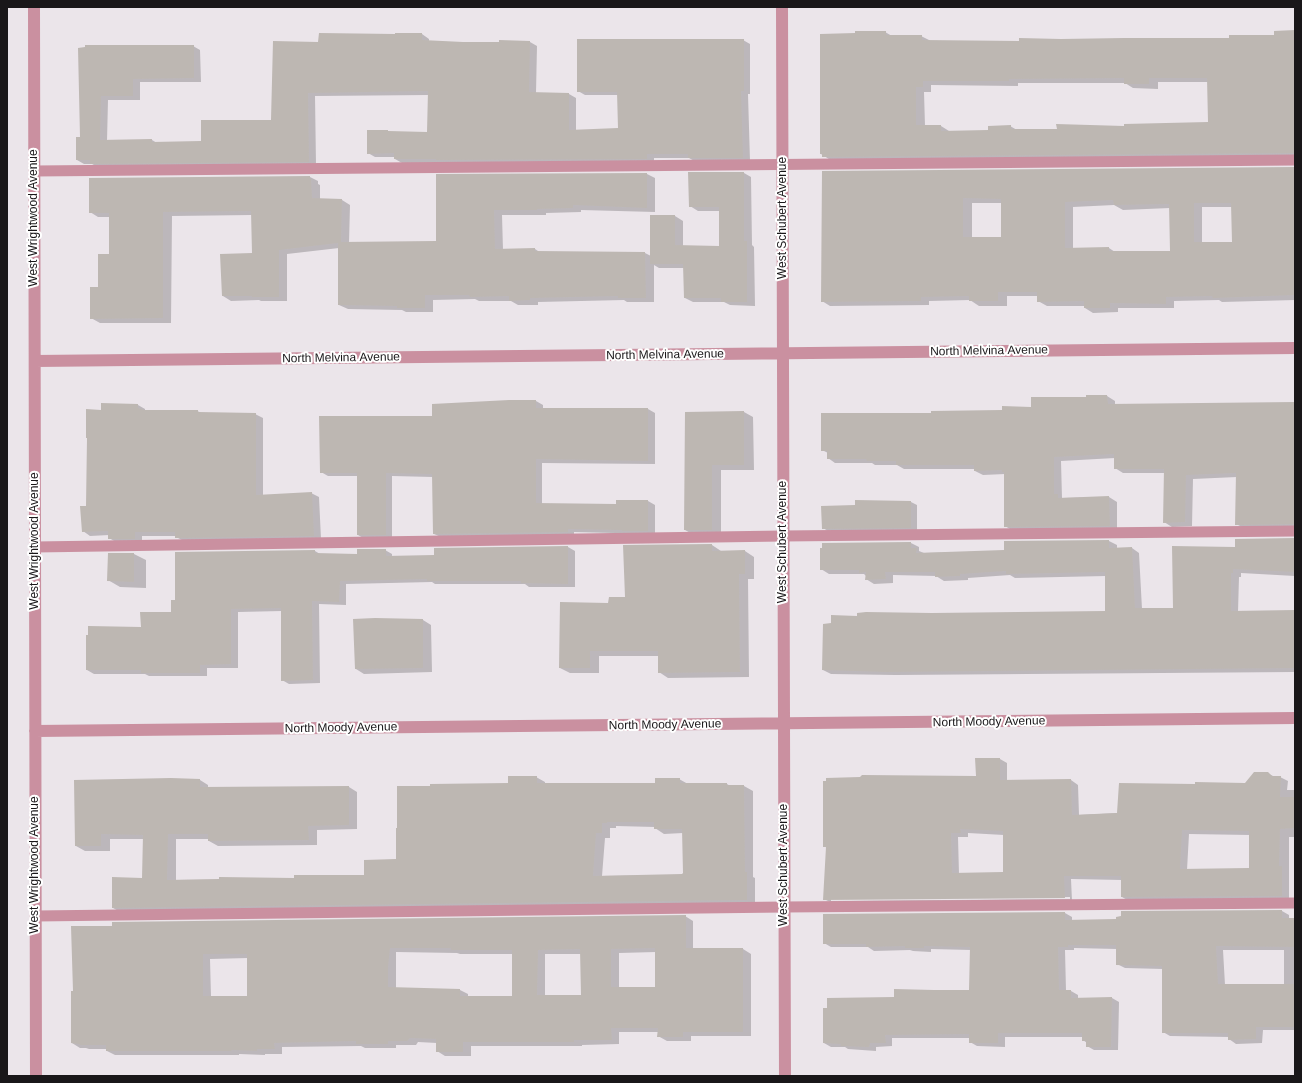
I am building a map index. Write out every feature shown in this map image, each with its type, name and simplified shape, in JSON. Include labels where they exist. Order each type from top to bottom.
[{"type":"street","name":"West Wrightwood Avenue","points":[[34,7],[36,1076]]},
{"type":"street","name":"West Schubert Avenue","points":[[782,7],[785,1076]]},
{"type":"street","name":"North Melvina Avenue","points":[[35,361],[1295,348]]},
{"type":"street","name":"North Moody Avenue","points":[[35,731],[1295,718]]},
{"type":"lane","points":[[34,171],[1295,160]]},
{"type":"lane","points":[[35,546],[1295,531]]},
{"type":"lane","points":[[36,916],[784,907],[1295,903]]},
{"type":"building","points":[[1295,30],[1295,153],[822,157],[822,154],[820,154],[820,34],[855,33],[855,31],[886,31],[886,35],[922,35],[922,40],[1019,41],[1019,38],[1229,38],[1229,35],[1274,35],[1274,31]],"holes":[[[1124,78],[1124,84],[1149,84],[1149,78],[1207,78],[1208,122],[1124,124],[1124,126],[1056,124],[1057,129],[1011,129],[1011,125],[988,126],[988,130],[941,131],[941,125],[916,125],[916,87],[923,87],[923,81],[1009,81],[1009,79]]]},
{"type":"building","points":[[319,33],[422,33],[422,40],[463,42],[499,42],[499,40],[530,41],[529,92],[569,93],[569,130],[618,128],[617,92],[577,92],[577,39],[744,39],[744,91],[741,91],[743,158],[688,158],[688,154],[647,154],[647,159],[436,160],[394,159],[394,153],[367,154],[367,130],[427,132],[428,91],[308,93],[309,162],[90,164],[90,160],[76,160],[76,137],[80,137],[78,48],[85,47],[85,45],[194,45],[194,78],[133,79],[133,96],[101,96],[100,140],[152,139],[152,142],[201,141],[201,120],[271,120],[273,41],[318,42]]},
{"type":"building","points":[[1295,167],[1295,295],[1213,298],[1212,296],[1166,297],[1166,304],[1110,303],[1110,308],[1084,308],[1084,301],[1037,302],[1037,292],[998,292],[998,301],[969,301],[969,296],[921,297],[921,301],[821,302],[822,171]],"holes":[[[963,198],[1001,199],[1001,237],[963,237]],[[1113,200],[1114,205],[1169,204],[1170,251],[1109,251],[1109,247],[1065,248],[1065,202]],[[1194,203],[1231,203],[1232,242],[1194,242]]]},
{"type":"building","points":[[688,172],[744,172],[744,241],[747,241],[747,302],[721,302],[721,298],[684,298],[683,264],[650,264],[650,215],[675,215],[675,245],[719,246],[719,207],[689,207]]},
{"type":"building","points":[[647,173],[647,208],[573,205],[573,208],[494,210],[495,249],[535,248],[535,251],[645,252],[646,298],[618,298],[618,296],[530,298],[530,300],[509,301],[509,296],[470,297],[469,295],[425,295],[425,308],[338,305],[338,243],[279,250],[279,297],[222,296],[220,254],[252,253],[251,211],[163,212],[163,318],[90,319],[90,287],[98,287],[98,254],[109,254],[109,213],[89,213],[89,178],[310,176],[312,198],[342,199],[341,242],[436,241],[436,174]]},
{"type":"building","points":[[1086,395],[1107,395],[1108,404],[1295,402],[1295,524],[1235,525],[1236,473],[1186,475],[1185,522],[1163,523],[1164,469],[1114,469],[1114,454],[1054,457],[1054,494],[1058,494],[1058,498],[1109,496],[1110,526],[1004,527],[1004,472],[1002,472],[1002,470],[974,471],[974,465],[896,465],[896,461],[827,459],[827,451],[821,451],[821,413],[931,413],[931,411],[1002,410],[1002,406],[1031,407],[1031,397],[1086,397]]},
{"type":"building","points":[[536,400],[536,408],[648,408],[648,461],[536,459],[536,503],[616,504],[616,500],[648,500],[648,531],[568,529],[568,532],[433,534],[432,474],[386,473],[386,535],[357,535],[357,473],[320,473],[319,416],[432,416],[432,404]]},
{"type":"building","points":[[101,403],[138,404],[138,408],[144,410],[198,410],[198,412],[256,413],[256,495],[312,492],[314,536],[175,538],[175,532],[135,532],[135,539],[108,539],[108,531],[82,532],[80,506],[86,506],[86,409],[101,410]]},
{"type":"building","points":[[744,411],[744,465],[712,465],[712,530],[684,530],[685,412]]},
{"type":"building","points":[[855,500],[911,501],[911,528],[822,529],[821,506],[855,505]]},
{"type":"building","points":[[1295,538],[1295,572],[1233,569],[1233,573],[1231,573],[1231,611],[1295,610],[1295,668],[886,672],[822,670],[823,624],[831,623],[831,615],[857,616],[857,613],[866,612],[932,613],[1105,611],[1105,572],[1006,574],[1006,571],[935,577],[935,572],[885,572],[886,579],[865,580],[866,572],[859,573],[859,570],[820,570],[820,548],[822,548],[822,543],[911,542],[911,548],[917,548],[916,553],[1004,550],[1004,541],[1109,540],[1109,548],[1132,547],[1135,608],[1173,608],[1172,546],[1235,547],[1235,539]]},
{"type":"building","points":[[712,544],[712,551],[745,550],[745,574],[739,574],[740,672],[658,673],[658,651],[590,651],[590,668],[559,668],[560,602],[608,603],[609,597],[625,597],[623,545]]},
{"type":"building","points":[[568,546],[568,584],[521,583],[521,581],[427,581],[427,579],[340,581],[339,602],[312,601],[313,680],[281,681],[281,608],[231,609],[231,664],[200,665],[200,673],[141,673],[141,670],[86,670],[86,635],[88,635],[88,626],[141,627],[140,612],[171,612],[171,600],[175,600],[175,552],[315,550],[315,553],[357,554],[357,549],[386,549],[386,556],[434,555],[434,548]]},
{"type":"building","points":[[108,553],[134,553],[134,582],[107,581]]},
{"type":"building","points":[[353,619],[423,619],[423,668],[355,669]]},
{"type":"building","points":[[975,758],[1000,758],[1000,780],[1071,779],[1072,815],[1117,813],[1119,783],[1245,783],[1254,772],[1268,772],[1272,776],[1281,776],[1280,797],[1295,797],[1295,828],[1280,829],[1279,866],[1282,866],[1282,896],[1121,897],[1121,876],[1064,876],[1065,898],[823,900],[826,847],[823,847],[823,781],[826,781],[826,778],[860,777],[862,775],[976,776]],"holes":[[[960,829],[1003,831],[1003,872],[952,873],[951,833],[961,833]],[[1182,830],[1249,831],[1249,868],[1180,869]]]},
{"type":"building","points":[[508,776],[537,776],[537,783],[655,783],[655,778],[680,778],[680,783],[727,783],[727,785],[744,785],[745,872],[747,872],[747,900],[112,908],[112,877],[142,878],[143,835],[101,834],[101,846],[75,846],[74,780],[171,778],[200,779],[200,787],[349,786],[349,825],[308,826],[309,840],[208,841],[208,834],[168,834],[167,880],[219,879],[219,877],[294,878],[294,875],[364,875],[364,860],[396,859],[397,786],[508,783]],"holes":[[[654,822],[654,829],[682,829],[682,874],[593,876],[596,833],[602,833],[602,823]]]},
{"type":"building","points":[[1282,910],[1282,918],[1295,918],[1295,947],[1216,946],[1218,984],[1295,984],[1295,1027],[1256,1027],[1256,1039],[1228,1040],[1228,1033],[1162,1033],[1162,966],[1116,965],[1116,945],[1068,945],[1068,947],[1058,947],[1059,990],[1071,990],[1071,998],[1112,997],[1111,1047],[1086,1047],[1086,1041],[1082,1041],[1082,1033],[998,1033],[998,1043],[969,1043],[969,1034],[885,1035],[886,1043],[870,1043],[869,1047],[840,1046],[841,1044],[823,1043],[823,1008],[827,1008],[827,998],[894,997],[894,989],[969,990],[970,947],[924,946],[924,948],[905,948],[905,946],[866,947],[866,944],[823,944],[823,914],[1065,912],[1065,920],[1116,919],[1116,917],[1121,916],[1121,911]]},
{"type":"building","points":[[686,915],[686,948],[743,948],[743,1032],[683,1032],[683,1037],[657,1037],[658,1028],[611,1028],[612,1040],[574,1040],[574,1042],[463,1042],[463,1052],[436,1052],[436,1039],[410,1038],[407,1041],[388,1041],[388,1044],[356,1044],[356,1041],[274,1043],[275,1049],[257,1049],[257,1051],[106,1051],[106,1045],[80,1045],[71,1043],[71,991],[73,991],[71,926],[112,926],[112,922]],"holes":[[[390,948],[512,950],[512,996],[460,996],[460,989],[388,987]],[[655,948],[655,987],[611,987],[611,949]],[[580,949],[581,995],[537,995],[538,950]],[[203,954],[247,954],[247,996],[203,996]]]}]
